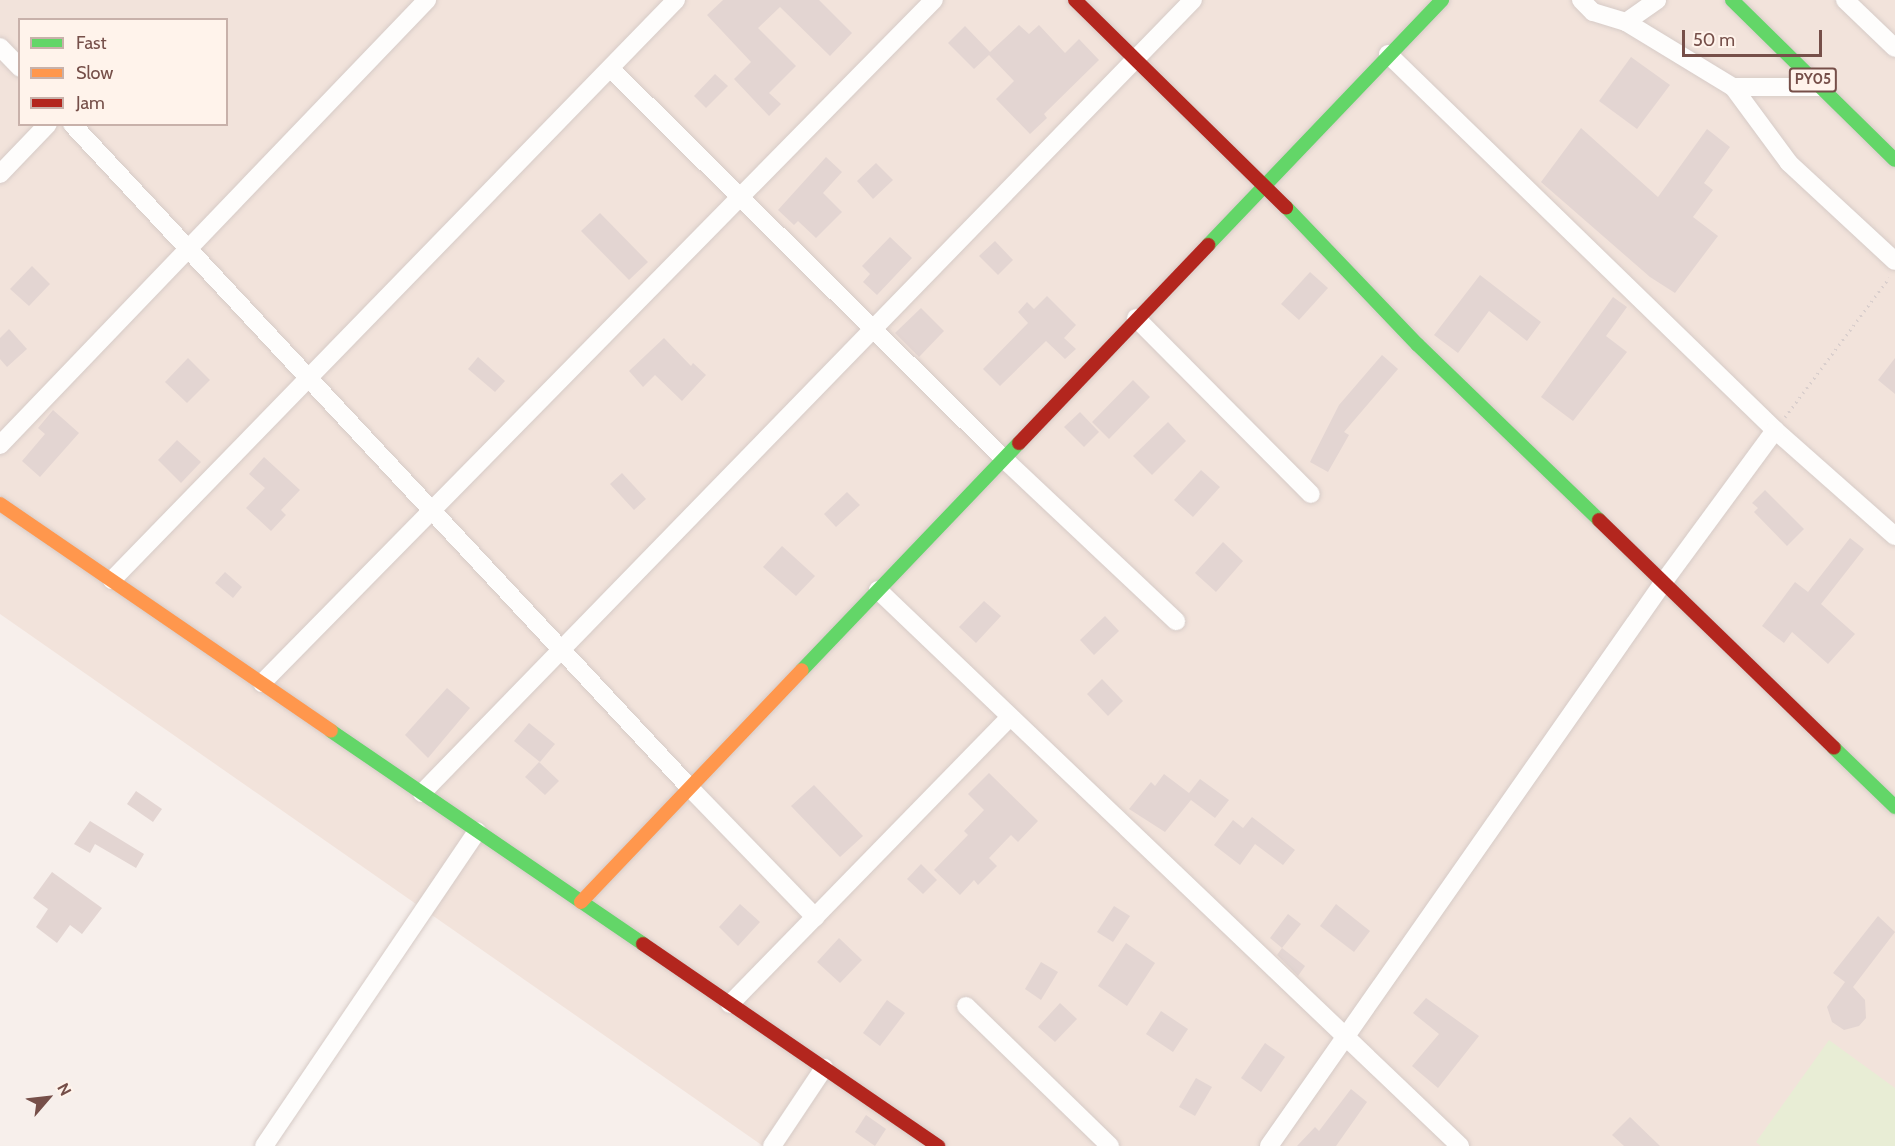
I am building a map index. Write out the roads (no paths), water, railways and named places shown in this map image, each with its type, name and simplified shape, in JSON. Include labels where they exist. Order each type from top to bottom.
[{"type":"main road","points":[[1075,0],[1264,183],[1418,345],[1665,580],[1895,807]]},
{"type":"main road","points":[[581,902],[1264,183],[1442,0]]},
{"type":"main road","name":"PY05","points":[[1732,0],[1895,160]]},
{"type":"main road","points":[[0,504],[938,1146]]},
{"type":"street","points":[[0,445],[427,0]]},
{"type":"street","points":[[111,580],[676,0]]},
{"type":"street","points":[[262,683],[934,0]]},
{"type":"street","points":[[422,793],[1193,0]]},
{"type":"street","points":[[1581,0],[1593,12],[1626,22],[1733,87],[1789,163],[1895,261]]},
{"type":"street","points":[[1626,22],[1657,0]]},
{"type":"street","points":[[1845,0],[1894,45]]},
{"type":"street","points":[[0,47],[18,66]]},
{"type":"street","points":[[1388,54],[1775,430],[1895,536]]},
{"type":"street","points":[[610,68],[1003,458],[1176,621]]},
{"type":"street","points":[[1733,87],[1820,87]]},
{"type":"street","points":[[0,174],[46,126]]},
{"type":"street","points":[[74,126],[690,788],[815,917]]},
{"type":"street","points":[[1136,318],[1311,494]]},
{"type":"street","points":[[1269,1146],[1665,580],[1775,430]]},
{"type":"street","points":[[878,590],[1460,1146]]},
{"type":"street","points":[[730,1004],[1010,717]]},
{"type":"street","points":[[264,1146],[477,831]]},
{"type":"street","points":[[966,1006],[1110,1146]]},
{"type":"street","points":[[772,1146],[824,1068]]}]
